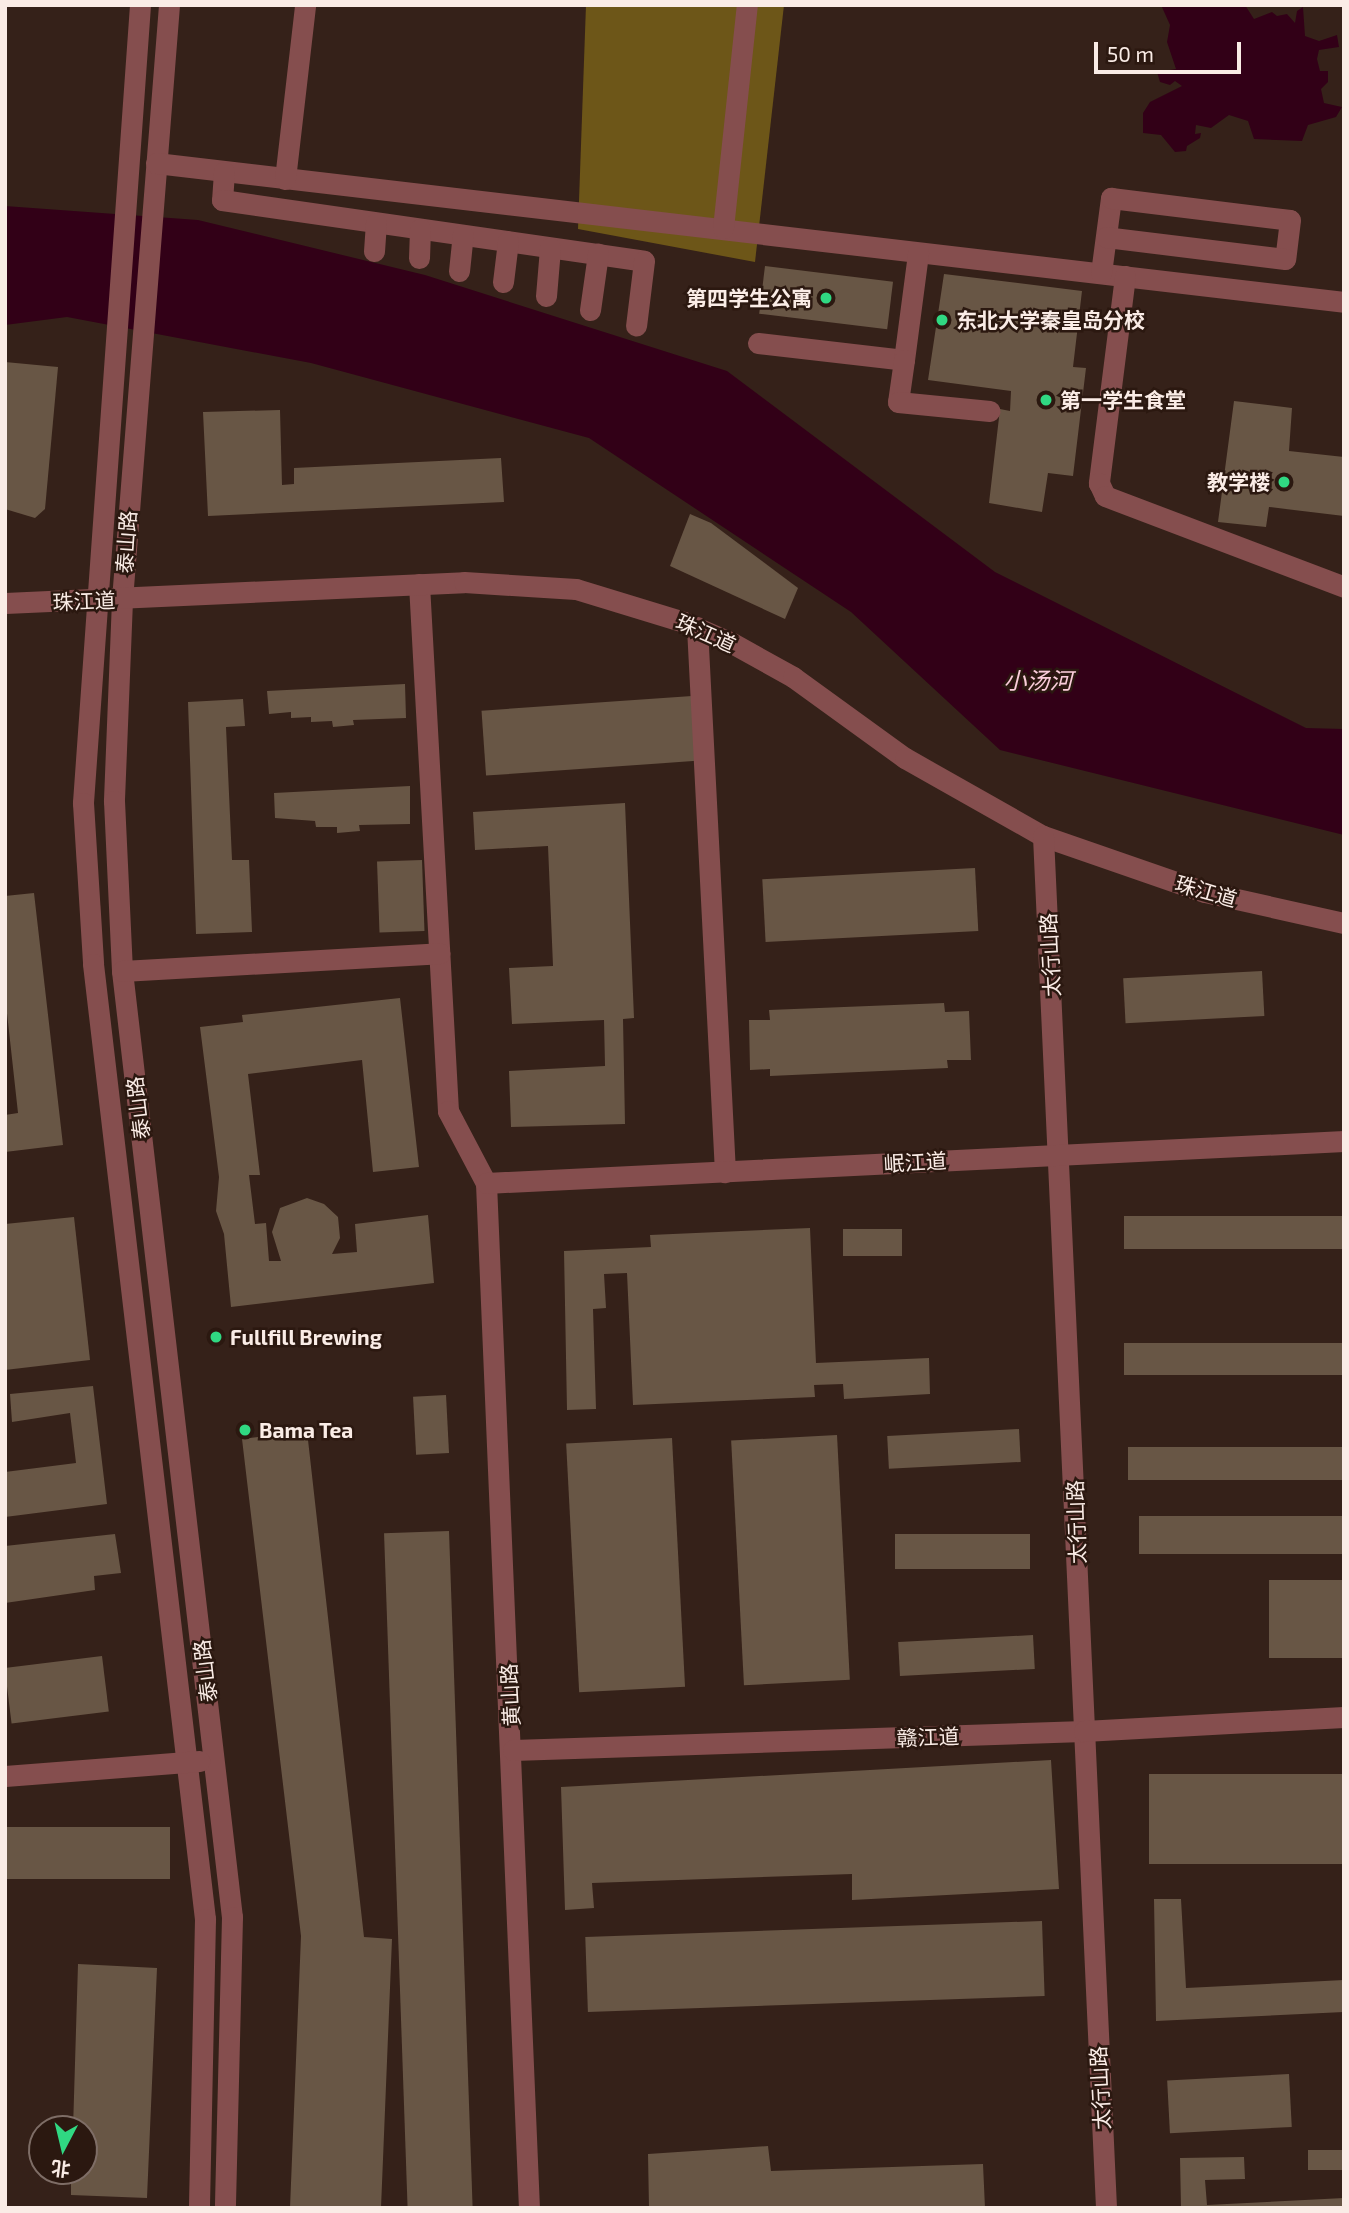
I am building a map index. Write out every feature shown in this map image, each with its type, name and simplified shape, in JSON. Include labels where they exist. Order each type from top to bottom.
[{"type":"street","points":[[140,5],[94,601],[83,803],[93,964],[205,1919],[199,2208]]},
{"type":"street","name":"泰山路","points":[[169,5],[122,600],[114,801],[122,971],[232,1917],[225,2208]]},
{"type":"street","points":[[285,179],[305,5]]},
{"type":"street","points":[[723,228],[747,5]]},
{"type":"street","points":[[156,163],[1344,301]]},
{"type":"street","points":[[224,172],[222,200],[645,261],[636,326]]},
{"type":"street","points":[[1101,273],[1111,198],[1290,220],[1285,260],[1106,237]]},
{"type":"street","points":[[374,251],[376,223]]},
{"type":"street","points":[[419,258],[420,229]]},
{"type":"street","points":[[459,271],[463,235]]},
{"type":"street","points":[[503,282],[508,242]]},
{"type":"street","points":[[546,296],[550,248]]},
{"type":"street","points":[[918,253],[898,402],[990,411]]},
{"type":"street","points":[[590,310],[598,254]]},
{"type":"street","points":[[1125,276],[1099,483],[1105,496],[1344,587]]},
{"type":"street","points":[[758,343],[904,360]]},
{"type":"street","name":"珠江道","points":[[5,603],[122,600],[171,593],[419,584],[520,583],[576,589],[697,627],[793,677],[905,758],[1043,836],[1205,892],[1344,923]]},
{"type":"street","points":[[419,584],[448,1111],[486,1183]]},
{"type":"street","points":[[697,627],[725,1172]]},
{"type":"street","name":"太行山路","points":[[1043,836],[1060,1154],[1106,2208]]},
{"type":"street","points":[[122,971],[439,953]]},
{"type":"street","name":"岷江道","points":[[486,1183],[1344,1141]]},
{"type":"street","name":"黄山路","points":[[486,1183],[513,1750],[529,2208]]},
{"type":"street","name":"赣江道","points":[[513,1750],[1084,1731],[1344,1717]]},
{"type":"street","points":[[5,1776],[215,1760]]},
{"type":"shaded area","points":[[586,5],[784,5],[755,262],[578,229]]},
{"type":"water","points":[[1161,5],[1245,5],[1254,19],[1272,12],[1277,16],[1287,14],[1295,23],[1297,11],[1303,7],[1305,36],[1319,41],[1337,35],[1339,47],[1319,50],[1317,59],[1320,71],[1328,71],[1328,82],[1321,89],[1324,103],[1342,107],[1336,117],[1308,125],[1302,141],[1254,139],[1248,121],[1229,115],[1211,128],[1196,125],[1195,134],[1201,133],[1200,138],[1187,146],[1186,151],[1175,152],[1161,135],[1143,133],[1143,113],[1150,102],[1182,86],[1175,81],[1170,85],[1160,82],[1157,72],[1176,69],[1167,42],[1170,25]]},
{"type":"water","name":"小汤河","points":[[5,206],[198,220],[425,275],[727,371],[995,572],[1306,728],[1344,729],[1344,835],[1000,750],[851,612],[589,438],[311,363],[67,317],[5,325]]},
{"type":"building","name":"第四学生公寓","points":[[765,266],[893,282],[887,329],[759,314]]},
{"type":"building","name":"第一学生食堂","points":[[944,274],[1082,291],[1073,367],[1086,368],[1073,476],[1048,473],[1042,512],[989,503],[1000,409],[1010,411],[1011,391],[928,380]]},
{"type":"building","points":[[5,362],[58,367],[45,509],[35,518],[5,509]]},
{"type":"building","name":"教学楼","points":[[1234,401],[1292,408],[1289,451],[1344,457],[1344,516],[1269,507],[1266,527],[1218,522]]},
{"type":"building","points":[[280,410],[282,485],[294,484],[294,468],[501,458],[504,502],[208,516],[203,412]]},
{"type":"building","points":[[690,514],[711,523],[798,588],[785,619],[670,566]]},
{"type":"building","points":[[405,684],[406,718],[353,720],[354,725],[333,727],[332,721],[311,722],[311,717],[291,718],[291,712],[269,714],[267,691]]},
{"type":"building","points":[[692,696],[697,761],[486,776],[482,711]]},
{"type":"building","points":[[243,699],[245,726],[226,727],[232,860],[249,860],[252,932],[196,934],[188,702]]},
{"type":"building","points":[[410,786],[410,824],[359,825],[360,831],[337,833],[337,827],[316,827],[315,821],[275,818],[274,793]]},
{"type":"building","points":[[625,803],[634,1018],[623,1019],[625,1124],[511,1127],[509,1071],[605,1066],[604,1020],[512,1024],[509,968],[553,966],[548,846],[475,850],[473,812]]},
{"type":"building","points":[[422,860],[424,931],[380,933],[377,862]]},
{"type":"building","points":[[975,868],[978,931],[766,942],[762,879]]},
{"type":"building","points":[[34,893],[63,1145],[5,1152],[5,1115],[18,1113],[5,995],[5,896]]},
{"type":"building","points":[[1262,971],[1264,1016],[1126,1023],[1123,978]]},
{"type":"building","points":[[400,998],[419,1167],[373,1172],[362,1060],[248,1074],[260,1175],[249,1175],[255,1224],[266,1223],[269,1261],[281,1261],[272,1232],[280,1208],[307,1198],[324,1204],[338,1217],[340,1238],[332,1254],[357,1252],[355,1224],[428,1215],[434,1283],[231,1307],[224,1234],[216,1211],[219,1177],[200,1027],[243,1022],[242,1015]]},
{"type":"building","points":[[944,1003],[945,1012],[969,1011],[971,1060],[947,1060],[948,1068],[770,1076],[770,1069],[750,1070],[749,1020],[770,1020],[769,1010]]},
{"type":"building","points":[[1124,1216],[1344,1216],[1344,1249],[1124,1249]]},
{"type":"building","points":[[74,1217],[90,1360],[5,1370],[5,1224]]},
{"type":"building","points":[[810,1228],[816,1363],[929,1358],[930,1394],[844,1399],[843,1384],[814,1385],[815,1397],[633,1405],[627,1273],[604,1274],[606,1308],[593,1309],[596,1409],[567,1410],[564,1251],[651,1247],[650,1235]]},
{"type":"building","points":[[843,1229],[902,1229],[902,1256],[843,1256]]},
{"type":"building","points":[[1124,1343],[1344,1343],[1344,1375],[1124,1375]]},
{"type":"building","points":[[93,1386],[107,1504],[5,1517],[5,1472],[76,1463],[70,1413],[12,1422],[10,1394]]},
{"type":"building","points":[[446,1395],[449,1453],[416,1455],[413,1397]]},
{"type":"building","points":[[1019,1429],[1021,1462],[889,1469],[887,1436]]},
{"type":"building","points":[[307,1431],[364,1937],[392,1939],[381,2208],[290,2208],[301,1936],[242,1439]]},
{"type":"building","points":[[837,1435],[850,1680],[744,1685],[731,1441]]},
{"type":"building","points":[[672,1438],[685,1687],[579,1692],[566,1444]]},
{"type":"building","points":[[1128,1447],[1344,1447],[1344,1480],[1128,1480]]},
{"type":"building","points":[[1139,1516],[1344,1516],[1344,1554],[1139,1554]]},
{"type":"building","points":[[449,1531],[473,2208],[408,2208],[384,1533]]},
{"type":"building","points":[[115,1534],[121,1573],[94,1576],[95,1590],[5,1603],[5,1546]]},
{"type":"building","points":[[895,1534],[1030,1534],[1030,1569],[895,1569]]},
{"type":"building","points":[[1269,1580],[1344,1580],[1344,1658],[1269,1658]]},
{"type":"building","points":[[1033,1635],[1035,1669],[900,1676],[898,1642]]},
{"type":"building","points":[[102,1656],[109,1712],[12,1724],[5,1668]]},
{"type":"building","points":[[1051,1760],[1059,1889],[852,1900],[852,1874],[592,1883],[594,1908],[565,1910],[561,1787]]},
{"type":"building","points":[[1149,1774],[1344,1774],[1344,1864],[1149,1864]]},
{"type":"building","points":[[5,1827],[170,1827],[170,1879],[5,1879]]},
{"type":"building","points":[[1154,1899],[1181,1899],[1186,1988],[1344,1980],[1344,2012],[1156,2021]]},
{"type":"building","points":[[1042,1921],[1045,1996],[588,2012],[585,1937]]},
{"type":"building","points":[[78,1964],[157,1968],[147,2198],[71,2195],[71,2185],[98,2185],[98,2115],[73,2115]]},
{"type":"building","points":[[1289,2074],[1292,2127],[1170,2133],[1167,2080]]},
{"type":"building","points":[[768,2146],[771,2171],[983,2164],[985,2208],[649,2208],[648,2154]]},
{"type":"building","points":[[1308,2150],[1344,2150],[1344,2170],[1308,2170]]},
{"type":"building","points":[[1244,2157],[1245,2179],[1205,2180],[1207,2205],[1344,2198],[1344,2208],[1181,2208],[1180,2158]]},
{"type":"place","name":"第四学生公寓","points":[[826,298]]},
{"type":"place","name":"东北大学秦皇岛分校","points":[[942,320]]},
{"type":"place","name":"第一学生食堂","points":[[1046,400]]},
{"type":"place","name":"教学楼","points":[[1284,482]]},
{"type":"place","name":"Fullfill Brewing","points":[[216,1337]]},
{"type":"place","name":"Bama Tea","points":[[245,1430]]}]
